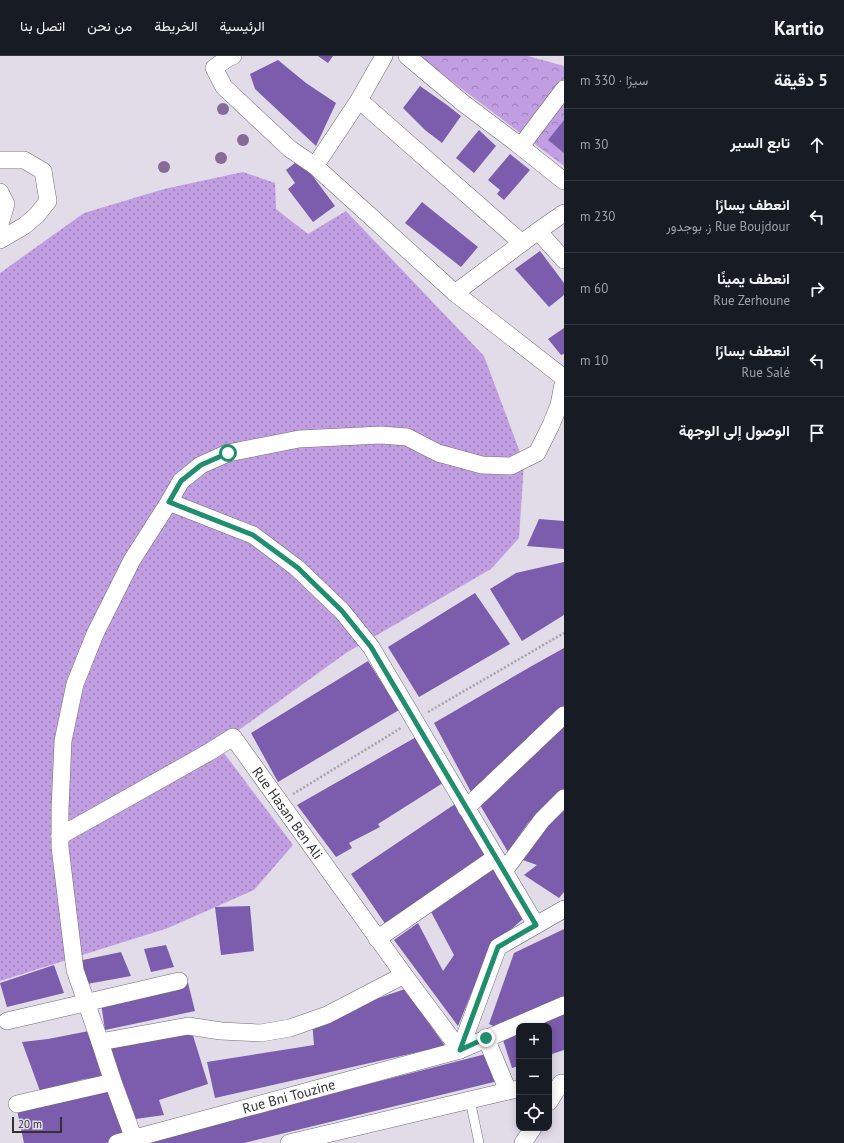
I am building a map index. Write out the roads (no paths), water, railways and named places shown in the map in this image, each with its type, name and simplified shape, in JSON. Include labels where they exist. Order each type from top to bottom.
[{"type":"street","points":[[134,1139],[75,970],[60,847],[63,741],[75,684],[95,634],[132,560],[181,481],[201,465],[228,453],[299,439],[381,435],[407,437],[438,453],[482,466],[511,466],[537,453],[552,425],[559,405],[564,379],[454,293],[315,166],[290,149],[224,87],[214,68],[228,58],[234,56]]},
{"type":"street","points":[[315,166],[359,100],[384,56]]},
{"type":"street","points":[[407,56],[463,103],[521,146],[564,181]]},
{"type":"street","points":[[521,146],[564,89]]},
{"type":"street","points":[[359,100],[522,243]]},
{"type":"street","points":[[0,160],[24,160],[43,171],[48,200],[37,215],[0,240]]},
{"type":"street","points":[[0,192],[6,204],[0,224]]},
{"type":"street","points":[[454,293],[564,213]]},
{"type":"street","points":[[538,231],[564,260]]},
{"type":"street","points":[[169,502],[253,535],[298,568],[342,611],[371,647],[536,925]]},
{"type":"street","points":[[466,808],[564,715]]},
{"type":"street","name":"Rue Hasan Ben Ali","points":[[60,836],[211,751],[233,737],[377,939],[460,1050]]},
{"type":"street","points":[[377,939],[500,864],[564,798]]},
{"type":"street","points":[[460,1050],[498,947],[564,909]]},
{"type":"street","points":[[100,1042],[188,1026],[221,1031],[261,1033],[290,1028],[327,1015],[404,975]]},
{"type":"street","points":[[7,1021],[179,981]]},
{"type":"street","name":"Rue Bni Touzine","points":[[117,1143],[460,1050],[564,1004]]},
{"type":"street","points":[[289,1143],[513,1090],[486,1038]]},
{"type":"street","points":[[17,1104],[113,1082]]},
{"type":"street","points":[[552,1096],[558,1083]]},
{"type":"street","points":[[523,1143],[531,1131]]},
{"type":"lane","points":[[470,1100],[479,1143]]}]
